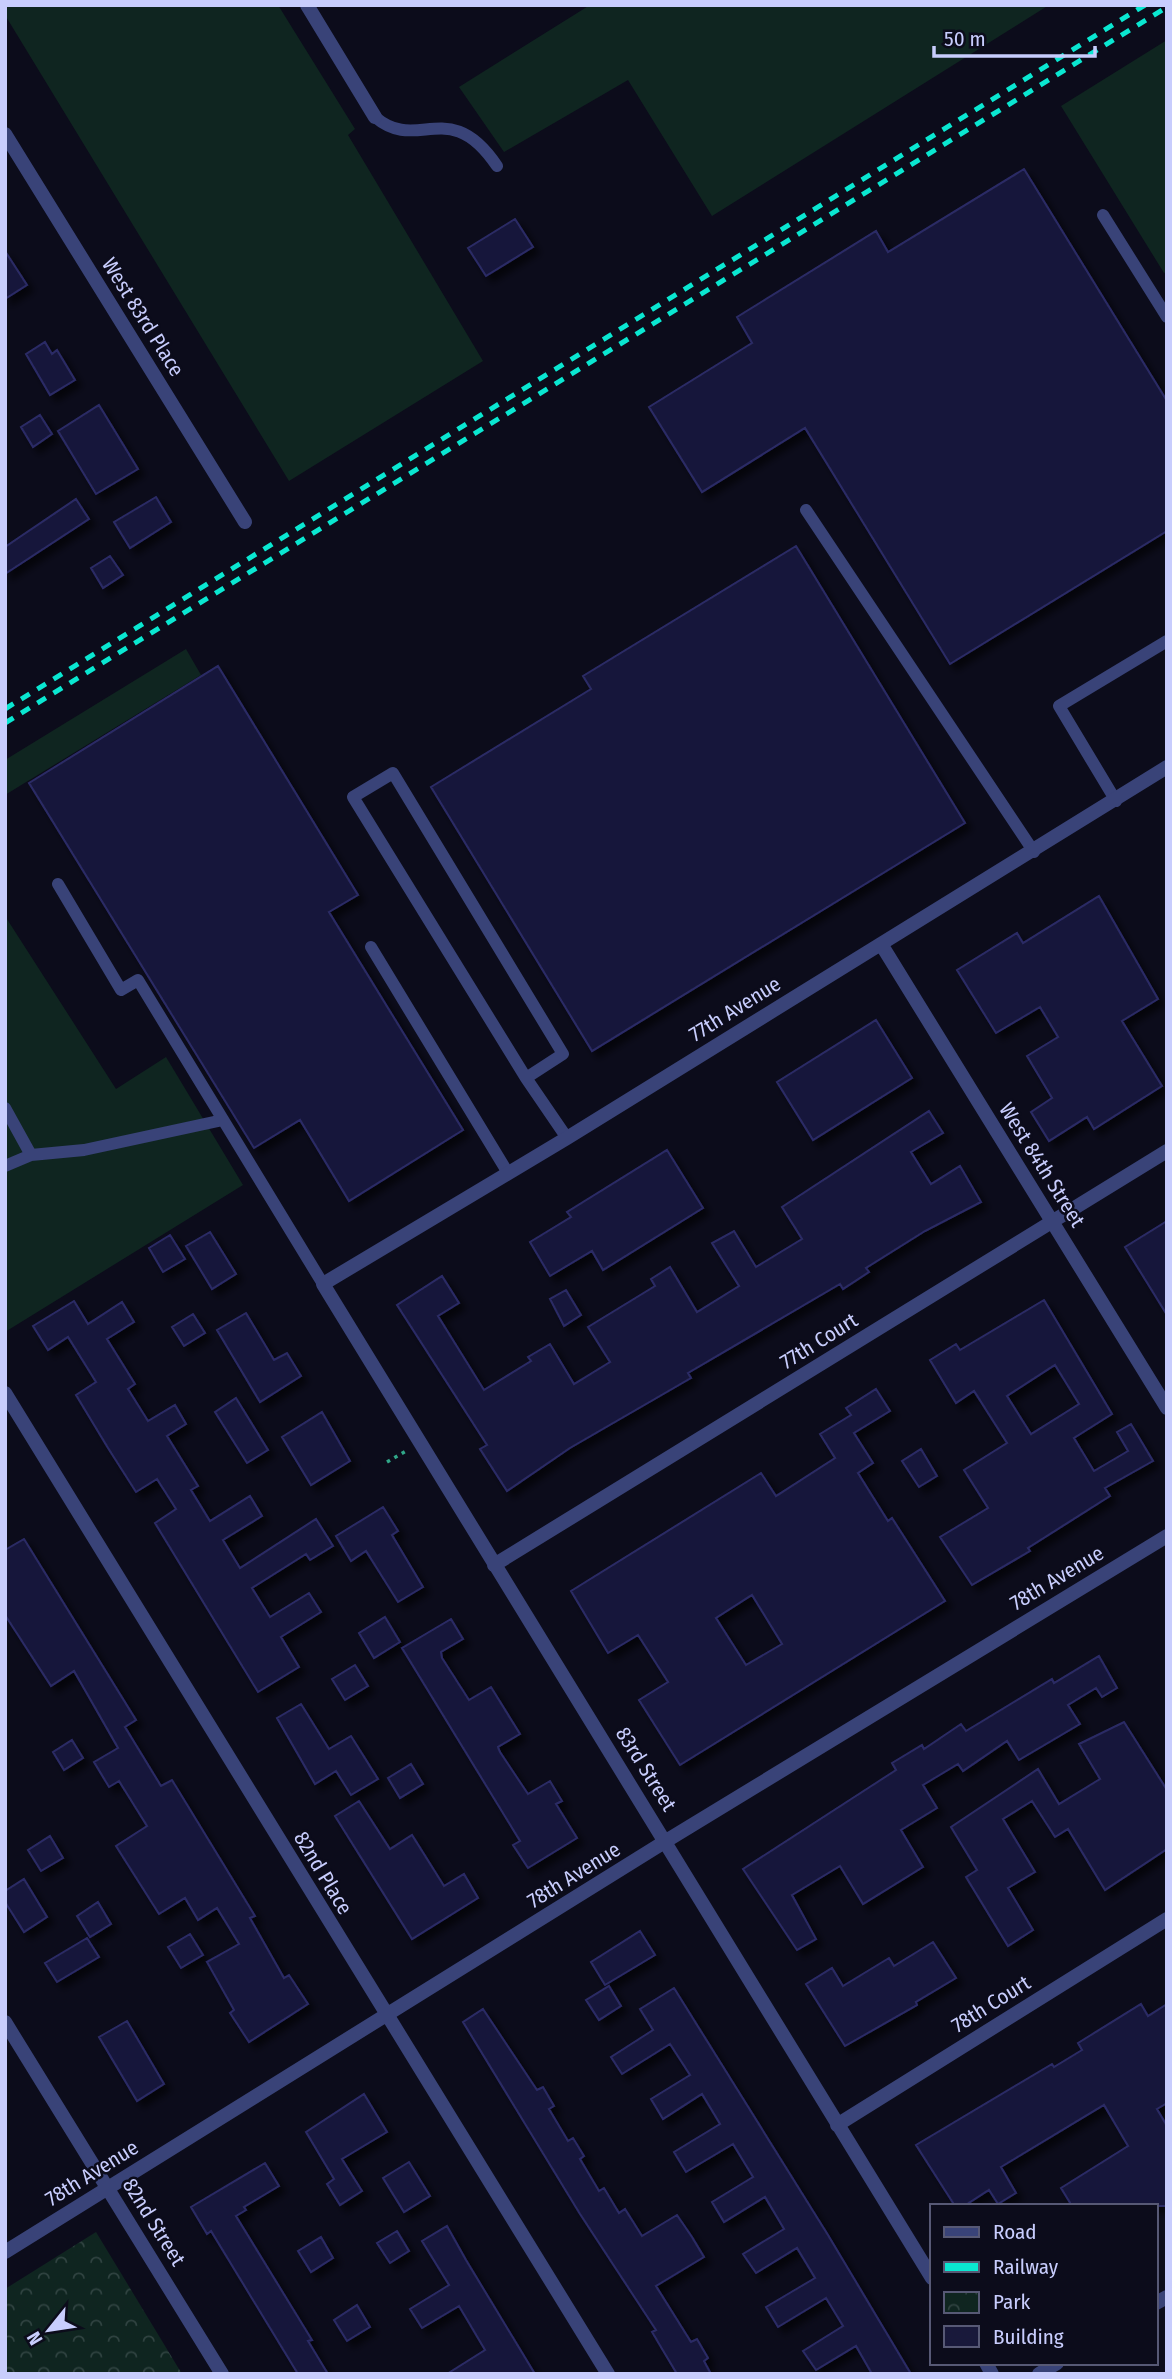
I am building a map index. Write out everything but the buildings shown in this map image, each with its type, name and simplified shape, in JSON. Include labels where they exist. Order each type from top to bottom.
[{"type":"street","points":[[307,5],[375,117]]},
{"type":"street","name":"West 83rd Place","points":[[5,134],[245,522]]},
{"type":"street","name":"77th Avenue","points":[[323,1284],[1034,852],[1167,767]]},
{"type":"street","name":"West 84th Street","points":[[881,944],[1167,1408]]},
{"type":"street","name":"77th Court","points":[[494,1565],[1167,1151]]},
{"type":"street","name":"83rd Street","points":[[323,1284],[930,2275]]},
{"type":"street","name":"82nd Place","points":[[5,1393],[608,2374]]},
{"type":"street","name":"78th Avenue","points":[[5,2252],[666,1842],[1167,1536]]},
{"type":"street","name":"78th Court","points":[[837,2125],[1167,1919]]},
{"type":"street","name":"82nd Street","points":[[5,2022],[222,2374]]},
{"type":"lane","points":[[375,117],[391,129],[401,131],[438,128],[470,134],[483,145],[497,166]]},
{"type":"lane","points":[[1103,215],[1167,317]]},
{"type":"lane","points":[[806,510],[1034,852]]},
{"type":"lane","points":[[1116,801],[1059,706],[1167,641]]},
{"type":"lane","points":[[526,1078],[563,1054],[393,773],[353,797],[526,1078],[567,1138]]},
{"type":"lane","points":[[58,884],[121,990],[138,980],[323,1284]]},
{"type":"lane","points":[[371,947],[508,1173]]},
{"type":"lane","points":[[5,1108],[30,1155]]},
{"type":"lane","points":[[5,1166],[30,1155],[84,1150],[223,1120]]},
{"type":"green space","points":[[5,5],[278,5],[355,129],[348,135],[483,361],[289,481],[5,15]]},
{"type":"green space","points":[[590,5],[1049,5],[712,216],[628,80],[504,152],[459,87]]},
{"type":"green space","points":[[1167,40],[1167,272],[1164,273],[1061,106]]},
{"type":"green space","points":[[186,649],[201,675],[5,795],[5,760]]},
{"type":"green space","points":[[5,916],[116,1089],[166,1057],[243,1185],[5,1332]]},
{"type":"green space","points":[[96,2232],[182,2374],[5,2374],[5,2289]]},
{"type":"railway","points":[[5,709],[1145,5]]},
{"type":"railway","points":[[5,723],[1167,7]]}]
